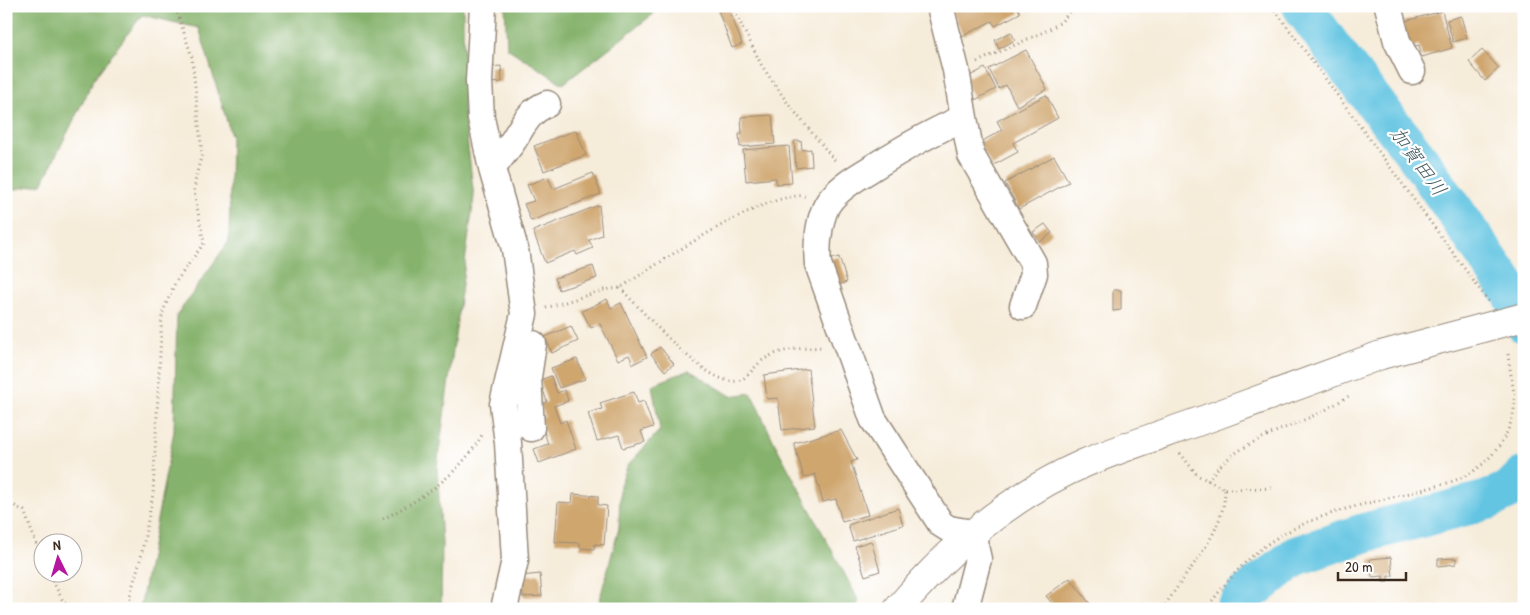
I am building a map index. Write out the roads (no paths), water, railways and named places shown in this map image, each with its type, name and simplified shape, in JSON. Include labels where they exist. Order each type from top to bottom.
[{"type":"street","points":[[483,6],[479,81],[481,118],[492,169],[515,249],[524,314],[534,334],[528,377],[531,428]]},
{"type":"street","points":[[940,6],[956,70],[971,155],[1033,263],[1034,274],[1023,306]]},
{"type":"street","points":[[1388,6],[1397,41],[1412,71]]},
{"type":"street","points":[[492,169],[512,143],[523,121],[540,107],[547,104]]},
{"type":"street","points":[[964,118],[933,131],[851,181],[831,199],[822,220],[816,245],[818,264],[845,345],[873,419],[941,524],[949,528],[972,532]]},
{"type":"street","points":[[504,609],[515,560],[508,444],[502,404],[524,314]]},
{"type":"street","points":[[898,609],[921,582],[972,532],[1039,487],[1085,464],[1370,360],[1524,317]]},
{"type":"street","points":[[965,609],[978,559],[972,532]]},
{"type":"waterway","name":"加賀田川","points":[[1302,6],[1335,52],[1418,158],[1513,295],[1524,323]]},
{"type":"waterway","name":"加賀田川","points":[[1235,609],[1247,594],[1296,556],[1364,533],[1488,500],[1511,489],[1524,476]]}]
